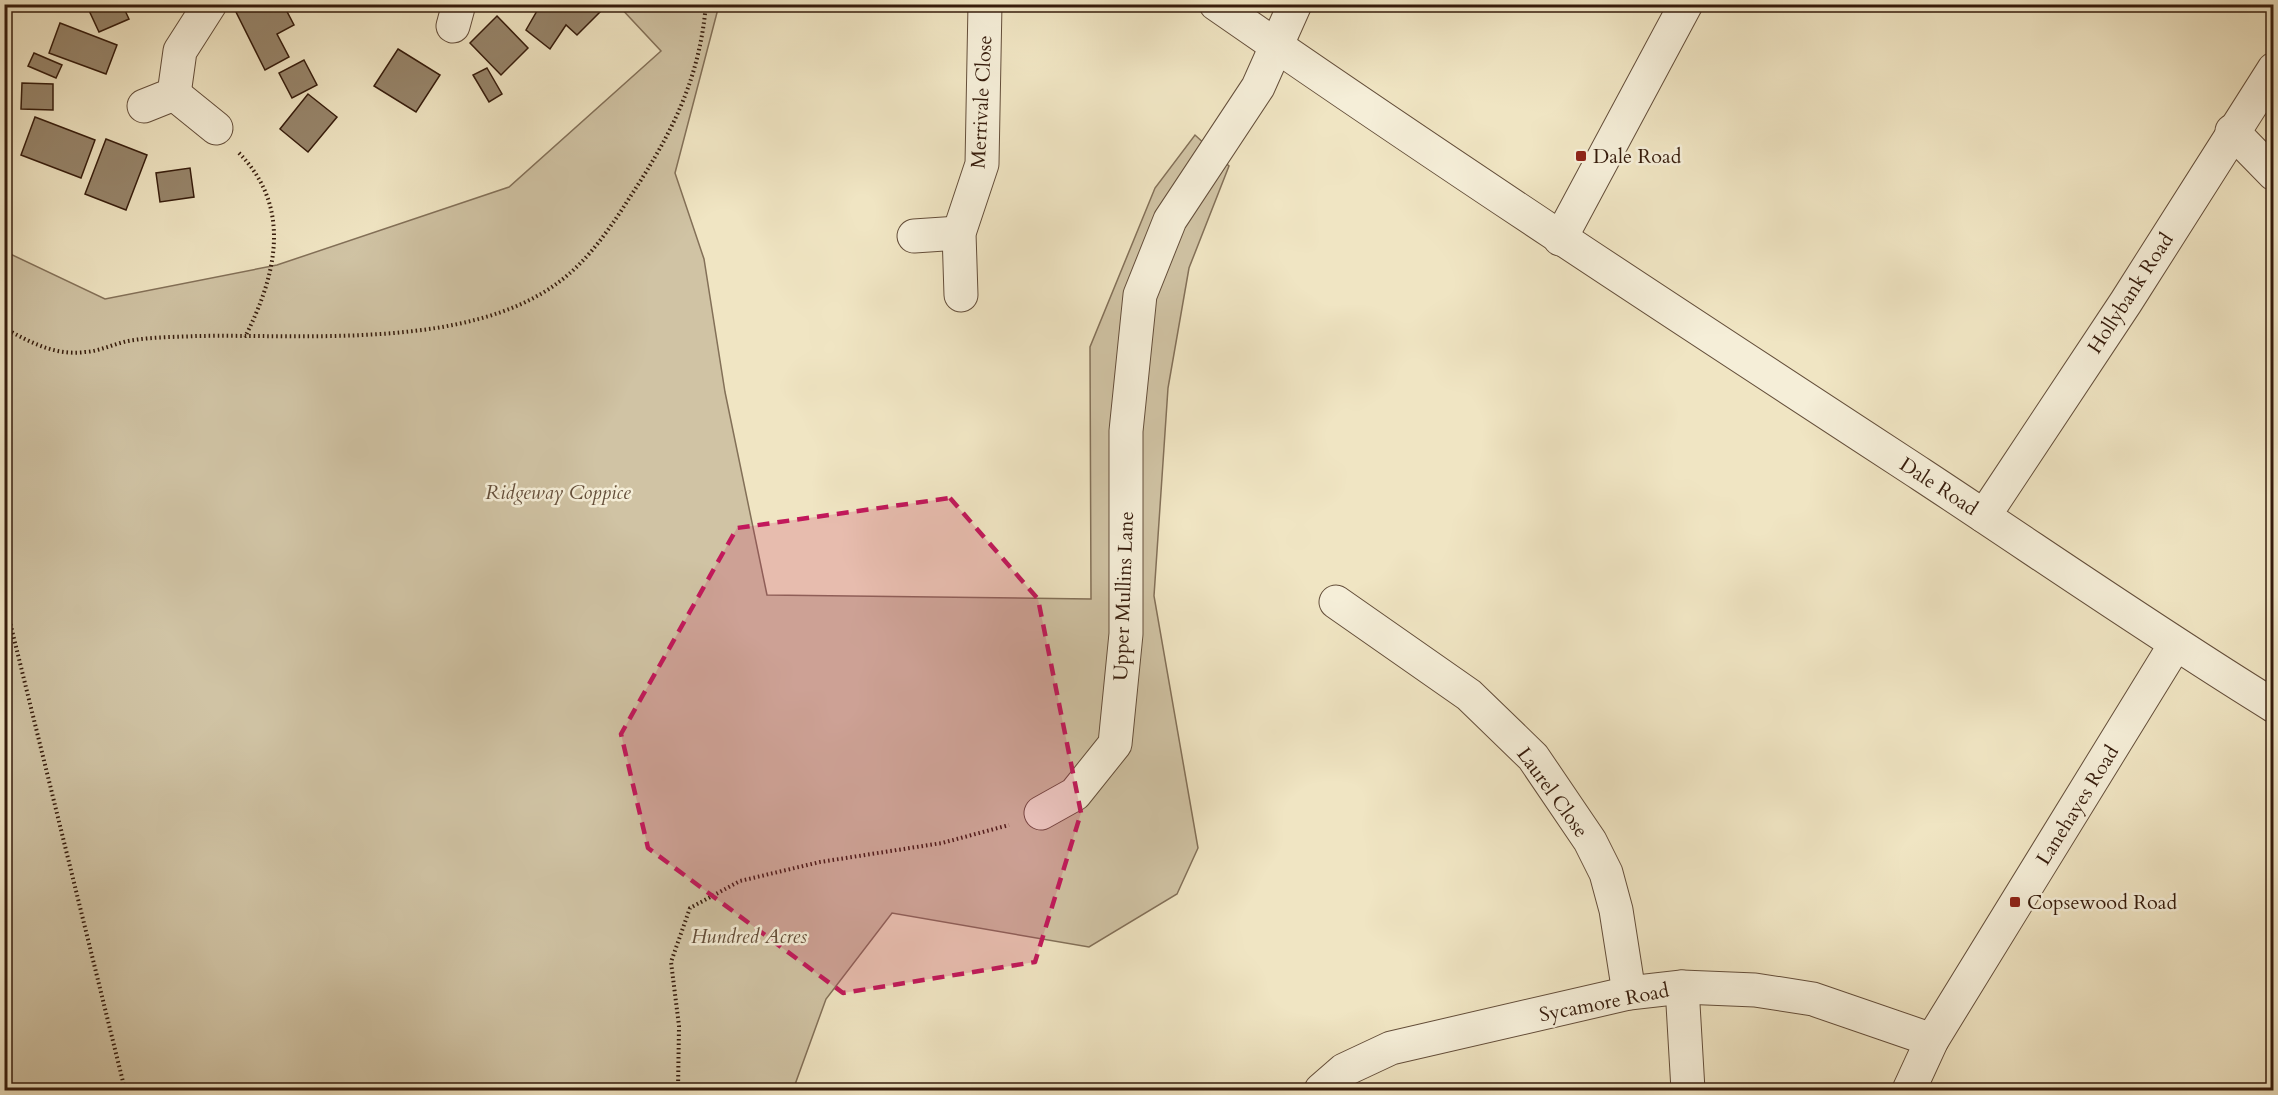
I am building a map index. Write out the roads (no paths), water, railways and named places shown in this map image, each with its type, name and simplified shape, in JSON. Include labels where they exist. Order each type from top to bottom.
[{"type":"street","points":[[174,94],[180,51],[210,4]]},
{"type":"street","name":"Merrivale Close","points":[[962,295],[959,233],[982,164],[985,4]]},
{"type":"street","name":"Dale Road","points":[[1216,4],[1560,239],[1984,516],[2175,645],[2274,706]]},
{"type":"street","name":"Upper Mullins Lane","points":[[1041,813],[1075,794],[1115,744],[1126,634],[1126,431],[1140,294],[1170,220],[1258,87],[1295,4]]},
{"type":"street","points":[[1560,239],[1686,4]]},
{"type":"street","name":"Hollybank Road","points":[[1984,516],[2126,302],[2232,131],[2274,69]]},
{"type":"street","points":[[144,106],[174,94]]},
{"type":"street","points":[[174,94],[216,128]]},
{"type":"street","points":[[2232,131],[2274,174]]},
{"type":"street","points":[[914,236],[959,233]]},
{"type":"street","name":"Laurel Close","points":[[1336,602],[1469,695],[1533,757],[1590,841],[1606,873],[1616,910],[1629,993]]},
{"type":"street","name":"Lanehayes Road","points":[[1910,1090],[1932,1040],[2175,645]]},
{"type":"street","points":[[1682,987],[1688,1090]]},
{"type":"street","name":"Sycamore Road","points":[[1320,1090],[1344,1070],[1390,1048],[1629,993],[1682,987],[1755,990],[1813,999],[1932,1040]]},
{"type":"place","name":"Dale Road","points":[[1581,156]]},
{"type":"place","name":"Copsewood Road","points":[[2015,902]]},
{"type":"park label","name":"Ridgeway Coppice","points":[[558,492]]},
{"type":"park label","name":"Hundred Acres","points":[[749,936]]}]
